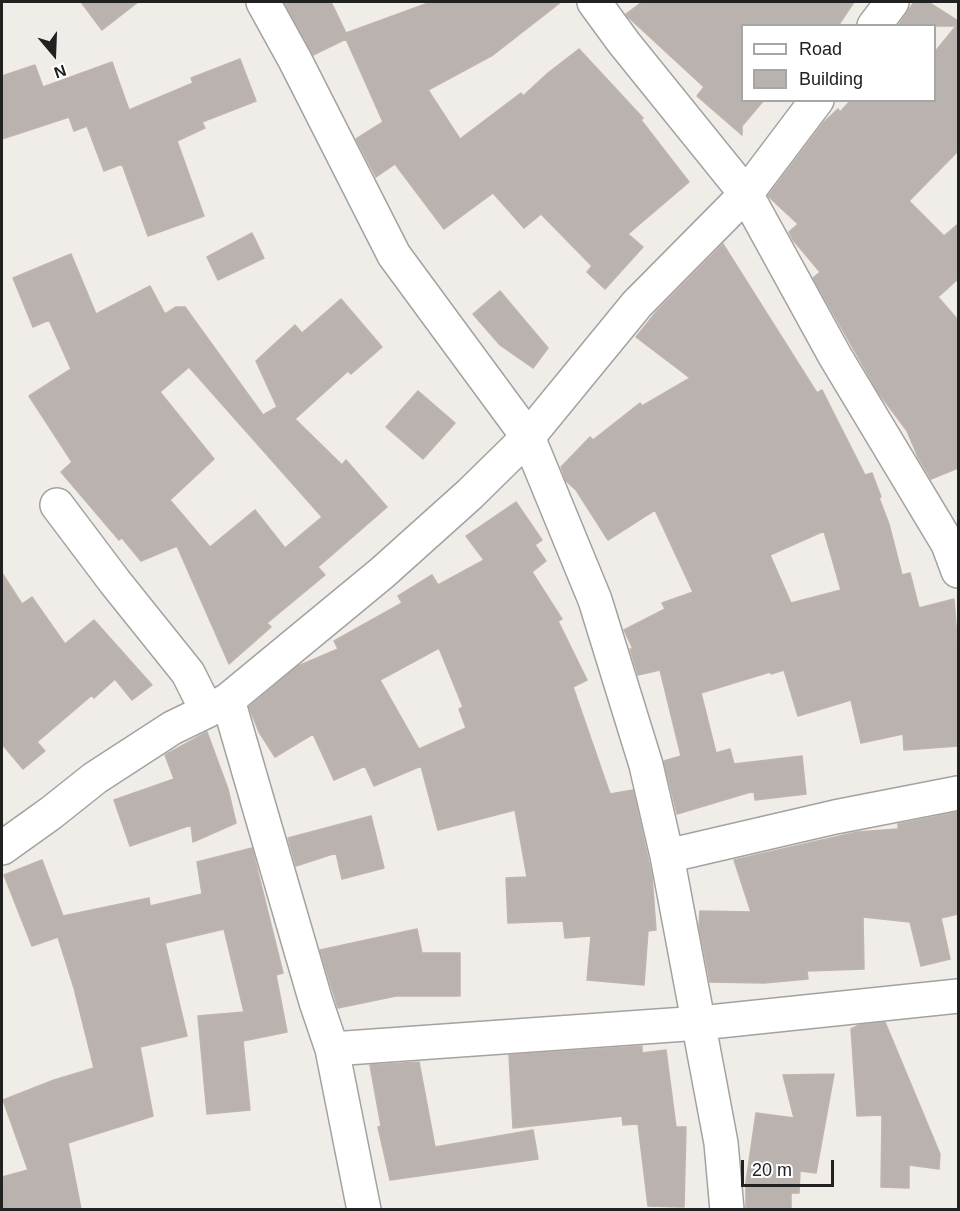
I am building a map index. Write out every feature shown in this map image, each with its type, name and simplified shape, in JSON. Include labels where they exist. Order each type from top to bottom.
[{"type":"street","points":[[263,2],[394,255],[528,436],[595,600],[646,765],[667,856],[721,1143],[727,1209]]},
{"type":"street","points":[[594,2],[624,43],[746,194],[835,356],[955,552]]},
{"type":"street","points":[[876,24],[892,2]]},
{"type":"street","points":[[2,848],[95,778],[172,728],[217,705],[382,573],[470,494],[528,436],[636,304],[746,194],[815,102]]},
{"type":"street","points":[[57,505],[115,582],[188,673],[217,705],[332,1049],[364,1209]]},
{"type":"street","points":[[667,856],[835,817],[958,793]]},
{"type":"street","points":[[332,1049],[700,1023],[958,996]]},
{"type":"building","points":[[81,2],[138,2],[102,30]]},
{"type":"building","points":[[284,2],[331,2],[346,33],[431,2],[561,2],[493,55],[428,90],[460,139],[521,93],[523,96],[579,49],[643,118],[641,120],[689,182],[628,234],[643,247],[605,289],[587,272],[592,266],[541,214],[524,228],[493,193],[444,229],[395,164],[376,177],[356,139],[383,122],[346,39],[313,55]]},
{"type":"building","points":[[642,2],[854,2],[839,24],[741,24],[741,102],[762,102],[742,126],[742,135],[697,96],[704,87],[626,14]]},
{"type":"building","points":[[914,2],[928,2],[958,21],[958,151],[909,201],[944,236],[958,224],[958,279],[938,297],[958,320],[958,468],[931,479],[907,431],[878,392],[813,278],[820,272],[793,240],[789,232],[798,224],[768,196],[824,122],[838,109],[840,112],[849,102],[936,102],[936,51],[956,26],[899,24]]},
{"type":"building","points":[[240,59],[256,101],[202,122],[205,128],[177,141],[204,216],[148,236],[122,164],[104,171],[87,126],[74,131],[69,117],[2,139],[2,76],[35,65],[43,87],[112,62],[129,110],[193,83],[191,78]]},
{"type":"building","points":[[252,233],[264,258],[218,280],[207,257]]},
{"type":"building","points":[[723,244],[817,393],[822,390],[865,475],[872,473],[889,524],[902,575],[910,573],[919,608],[954,599],[958,651],[958,746],[904,750],[903,734],[861,743],[851,700],[798,716],[784,670],[771,674],[770,672],[701,693],[716,753],[730,749],[734,764],[802,756],[806,794],[755,800],[754,791],[677,814],[664,761],[681,756],[660,670],[638,675],[630,649],[633,649],[624,630],[665,609],[662,603],[693,592],[655,510],[608,540],[576,490],[566,481],[561,467],[590,437],[593,440],[640,403],[642,406],[690,378],[636,337],[657,311]],"holes":[[[824,531],[841,590],[791,603],[770,555]]]},
{"type":"building","points":[[71,254],[96,314],[150,286],[165,314],[176,307],[185,307],[263,415],[277,407],[256,361],[295,325],[302,333],[341,299],[382,347],[351,374],[348,371],[295,419],[342,465],[346,460],[387,507],[318,567],[325,575],[267,623],[271,627],[229,664],[177,546],[141,561],[122,538],[119,540],[61,472],[72,462],[29,396],[71,369],[49,320],[33,327],[13,278]],"holes":[[[189,367],[322,517],[285,548],[255,510],[210,547],[170,500],[214,459],[160,392]]]},
{"type":"building","points":[[500,291],[548,348],[533,368],[500,345],[473,314]]},
{"type":"building","points":[[418,391],[455,423],[423,459],[386,427]]},
{"type":"building","points":[[516,502],[542,540],[535,545],[546,561],[532,572],[562,619],[558,621],[587,680],[573,687],[610,794],[633,790],[652,876],[656,930],[648,931],[644,985],[587,980],[591,936],[565,938],[563,921],[508,923],[506,878],[527,877],[515,810],[438,830],[421,766],[374,786],[365,766],[334,780],[313,734],[275,757],[259,732],[249,707],[298,666],[338,649],[334,641],[402,603],[398,596],[432,575],[438,585],[484,560],[466,536]],"holes":[[[439,648],[463,707],[459,709],[466,728],[419,749],[380,680]]]},
{"type":"building","points":[[2,573],[22,604],[32,597],[65,644],[94,620],[152,685],[132,700],[115,679],[94,698],[92,695],[37,742],[45,751],[23,769],[2,744]]},
{"type":"building","points":[[207,732],[228,789],[236,823],[193,842],[191,825],[130,846],[114,800],[174,779],[165,755]]},
{"type":"building","points":[[958,812],[958,914],[941,918],[950,959],[921,966],[910,922],[863,917],[864,969],[807,971],[808,979],[764,983],[710,982],[699,926],[700,911],[751,912],[734,860],[857,832],[898,829],[898,824]]},
{"type":"building","points":[[371,816],[384,868],[342,879],[336,853],[296,866],[288,838]]},
{"type":"building","points":[[252,848],[283,973],[276,975],[287,1032],[243,1041],[250,1110],[207,1114],[198,1016],[244,1012],[224,929],[165,943],[187,1036],[140,1047],[153,1116],[68,1143],[81,1209],[2,1209],[2,1177],[28,1170],[3,1100],[54,1080],[94,1068],[74,988],[58,937],[32,946],[4,875],[42,860],[63,916],[149,898],[150,906],[202,894],[197,862]]},
{"type":"building","points":[[417,929],[422,953],[460,953],[460,996],[396,996],[338,1008],[320,950]]},
{"type":"building","points":[[885,1022],[940,1154],[939,1169],[909,1165],[909,1188],[881,1187],[882,1115],[857,1116],[851,1029],[859,1025]]},
{"type":"building","points":[[642,1046],[642,1053],[666,1050],[676,1127],[686,1127],[684,1207],[648,1206],[638,1124],[623,1125],[622,1116],[513,1128],[509,1055]]},
{"type":"building","points":[[419,1062],[435,1147],[533,1130],[538,1159],[390,1180],[378,1127],[381,1126],[370,1065]]},
{"type":"building","points":[[834,1074],[816,1173],[800,1171],[799,1193],[791,1193],[791,1209],[746,1209],[746,1182],[756,1113],[794,1118],[783,1075]]}]
